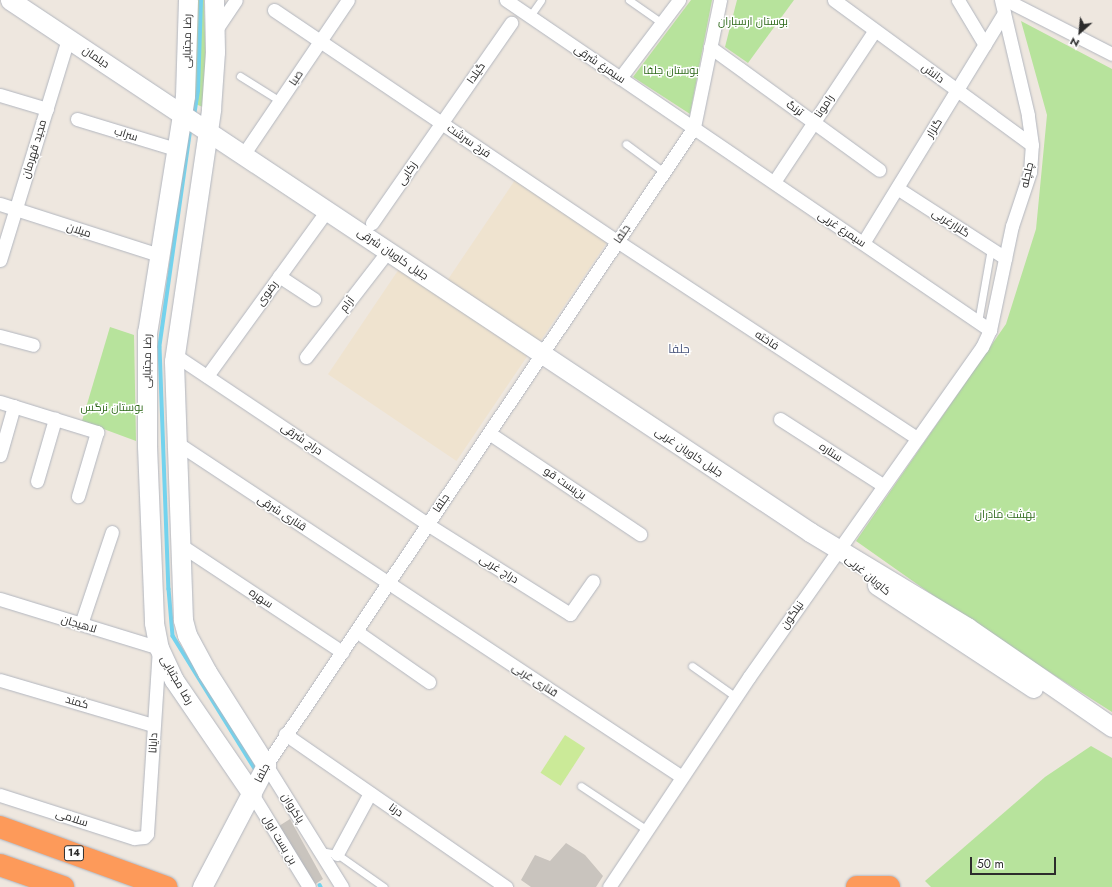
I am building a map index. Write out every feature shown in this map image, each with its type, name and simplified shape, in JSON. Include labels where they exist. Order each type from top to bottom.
[{"type":"highway","name":"14","points":[[0,828],[157,883]]},
{"type":"highway","points":[[0,866],[63,887]]},
{"type":"highway","points":[[857,887],[889,887]]},
{"type":"main road","name":"دیلمان","points":[[10,0],[208,131]]},
{"type":"main road","name":"رضا مجتبایی","points":[[188,0],[188,62],[182,114],[148,325],[146,355],[151,588],[155,634],[159,648],[174,680],[252,794]]},
{"type":"main road","points":[[214,0],[215,30],[213,85],[208,131],[175,355],[183,620],[187,635],[207,672],[266,764]]},
{"type":"main road","name":"جلیل کاویان شرقی","points":[[208,131],[542,354]]},
{"type":"main road","name":"جلیل کاویان غربی","points":[[542,354],[838,549]]},
{"type":"main road","name":"کاویان غربی","points":[[838,549],[967,627],[1112,727]]},
{"type":"main road","name":"کاویان غربی","points":[[838,549],[875,584],[1112,740]]},
{"type":"main road","name":"جلفا","points":[[202,887],[252,794],[266,764]]},
{"type":"street","points":[[215,30],[236,0]]},
{"type":"street","name":"صبا","points":[[243,155],[348,0]]},
{"type":"street","name":"سیمرغ شرقی","points":[[506,0],[694,127]]},
{"type":"street","points":[[620,78],[679,0]]},
{"type":"street","points":[[694,127],[720,0]]},
{"type":"street","name":"دانش","points":[[834,0],[1032,145]]},
{"type":"street","points":[[958,0],[985,44]]},
{"type":"street","points":[[1004,4],[1112,54]]},
{"type":"street","name":"گلزار","points":[[863,243],[985,44],[1004,4]]},
{"type":"street","name":"چلچله","points":[[982,346],[990,330],[1005,258],[1030,172],[1032,145],[1028,115],[1004,4]]},
{"type":"street","name":"فرخ سرشت","points":[[274,10],[617,241]]},
{"type":"street","name":"گیلدا","points":[[442,123],[511,23]]},
{"type":"street","name":"رامونا","points":[[774,182],[875,30]]},
{"type":"street","name":"مجید قهرمان","points":[[0,260],[68,39]]},
{"type":"street","name":"ترنگ","points":[[710,47],[879,170]]},
{"type":"street","points":[[0,95],[47,109]]},
{"type":"street","name":"سراب","points":[[77,119],[176,149]]},
{"type":"street","name":"زکایی","points":[[372,223],[442,123]]},
{"type":"street","name":"جلفا","points":[[266,764],[694,127]]},
{"type":"street","name":"سیمرغ غربی","points":[[694,127],[990,330]]},
{"type":"street","name":"گلزارغربی","points":[[897,188],[1005,258]]},
{"type":"street","name":"میلان","points":[[0,204],[159,255]]},
{"type":"street","name":"رضوی","points":[[206,376],[327,210]]},
{"type":"street","name":"فاخته","points":[[617,241],[917,438]]},
{"type":"street","name":"آرام","points":[[306,356],[388,251]]},
{"type":"street","points":[[279,276],[314,299]]},
{"type":"street","points":[[0,336],[33,345]]},
{"type":"street","name":"نیلگون","points":[[609,887],[736,697],[838,549],[982,346]]},
{"type":"street","name":"دراج شرقی","points":[[175,355],[428,524]]},
{"type":"street","points":[[0,402],[97,432],[78,496]]},
{"type":"street","points":[[0,455],[14,406]]},
{"type":"street","points":[[37,481],[55,419]]},
{"type":"street","name":"ستاره","points":[[780,419],[883,485]]},
{"type":"street","name":"بن‌بست قو","points":[[489,433],[640,534]]},
{"type":"street","name":"قناری شرقی","points":[[177,443],[388,583]]},
{"type":"street","name":"دراج غربی","points":[[428,524],[570,614],[593,581]]},
{"type":"street","points":[[81,624],[112,532]]},
{"type":"street","name":"سهره","points":[[180,544],[342,652]]},
{"type":"street","name":"قناری غربی","points":[[388,583],[682,777]]},
{"type":"street","name":"لاهیجان","points":[[0,600],[159,648]]},
{"type":"street","points":[[356,631],[429,682]]},
{"type":"street","name":"دایانا","points":[[144,837],[148,828],[159,648]]},
{"type":"street","name":"کمند","points":[[0,680],[154,725]]},
{"type":"street","name":"درنا","points":[[285,734],[506,887]]},
{"type":"street","name":"پاکروان","points":[[266,764],[342,887]]},
{"type":"street","points":[[337,854],[370,793]]},
{"type":"street","name":"بن بست اول","points":[[252,794],[309,887]]},
{"type":"street","name":"سلامی","points":[[0,795],[134,838],[144,837]]},
{"type":"lane","points":[[530,16],[541,0]]},
{"type":"lane","points":[[629,0],[662,23]]},
{"type":"lane","points":[[240,76],[280,101]]},
{"type":"lane","points":[[626,144],[664,172]]},
{"type":"lane","points":[[978,322],[991,248]]},
{"type":"lane","points":[[692,666],[736,697]]},
{"type":"lane","points":[[581,786],[647,830]]},
{"type":"lane","points":[[320,851],[337,854],[384,887]]},
{"type":"shaded area","points":[[515,180],[607,242],[538,344],[446,282]]},
{"type":"shaded area","points":[[399,269],[528,356],[456,461],[328,374]]},
{"type":"green space","points":[[193,0],[204,0],[206,72],[203,107],[190,102]]},
{"type":"green space","name":"بوستان جلفا","points":[[691,0],[712,0],[690,114],[633,77]]},
{"type":"green space","name":"بوستان ارسباران","points":[[737,0],[794,0],[748,63],[725,47]]},
{"type":"green space","name":"بهشت مادران","points":[[1021,21],[1112,69],[1112,712],[968,620],[856,541],[1006,324],[1036,229],[1047,115]]},
{"type":"green space","name":"بوستان نرگس","points":[[110,327],[134,335],[136,441],[82,421]]},
{"type":"green space","points":[[565,735],[585,748],[561,786],[540,773]]},
{"type":"green space","points":[[1091,746],[1112,758],[1112,887],[931,887],[925,881],[1045,777]]},
{"type":"building","points":[[290,819],[323,879],[314,885],[279,826]]},
{"type":"building","points":[[566,843],[585,855],[603,876],[596,887],[531,887],[521,880],[535,855],[550,861]]},
{"type":"waterway","points":[[194,116],[198,91],[201,0]]},
{"type":"waterway","points":[[191,128],[160,347],[169,589],[173,636],[255,769]]},
{"type":"district","name":"جلفا","points":[[679,350]]}]
